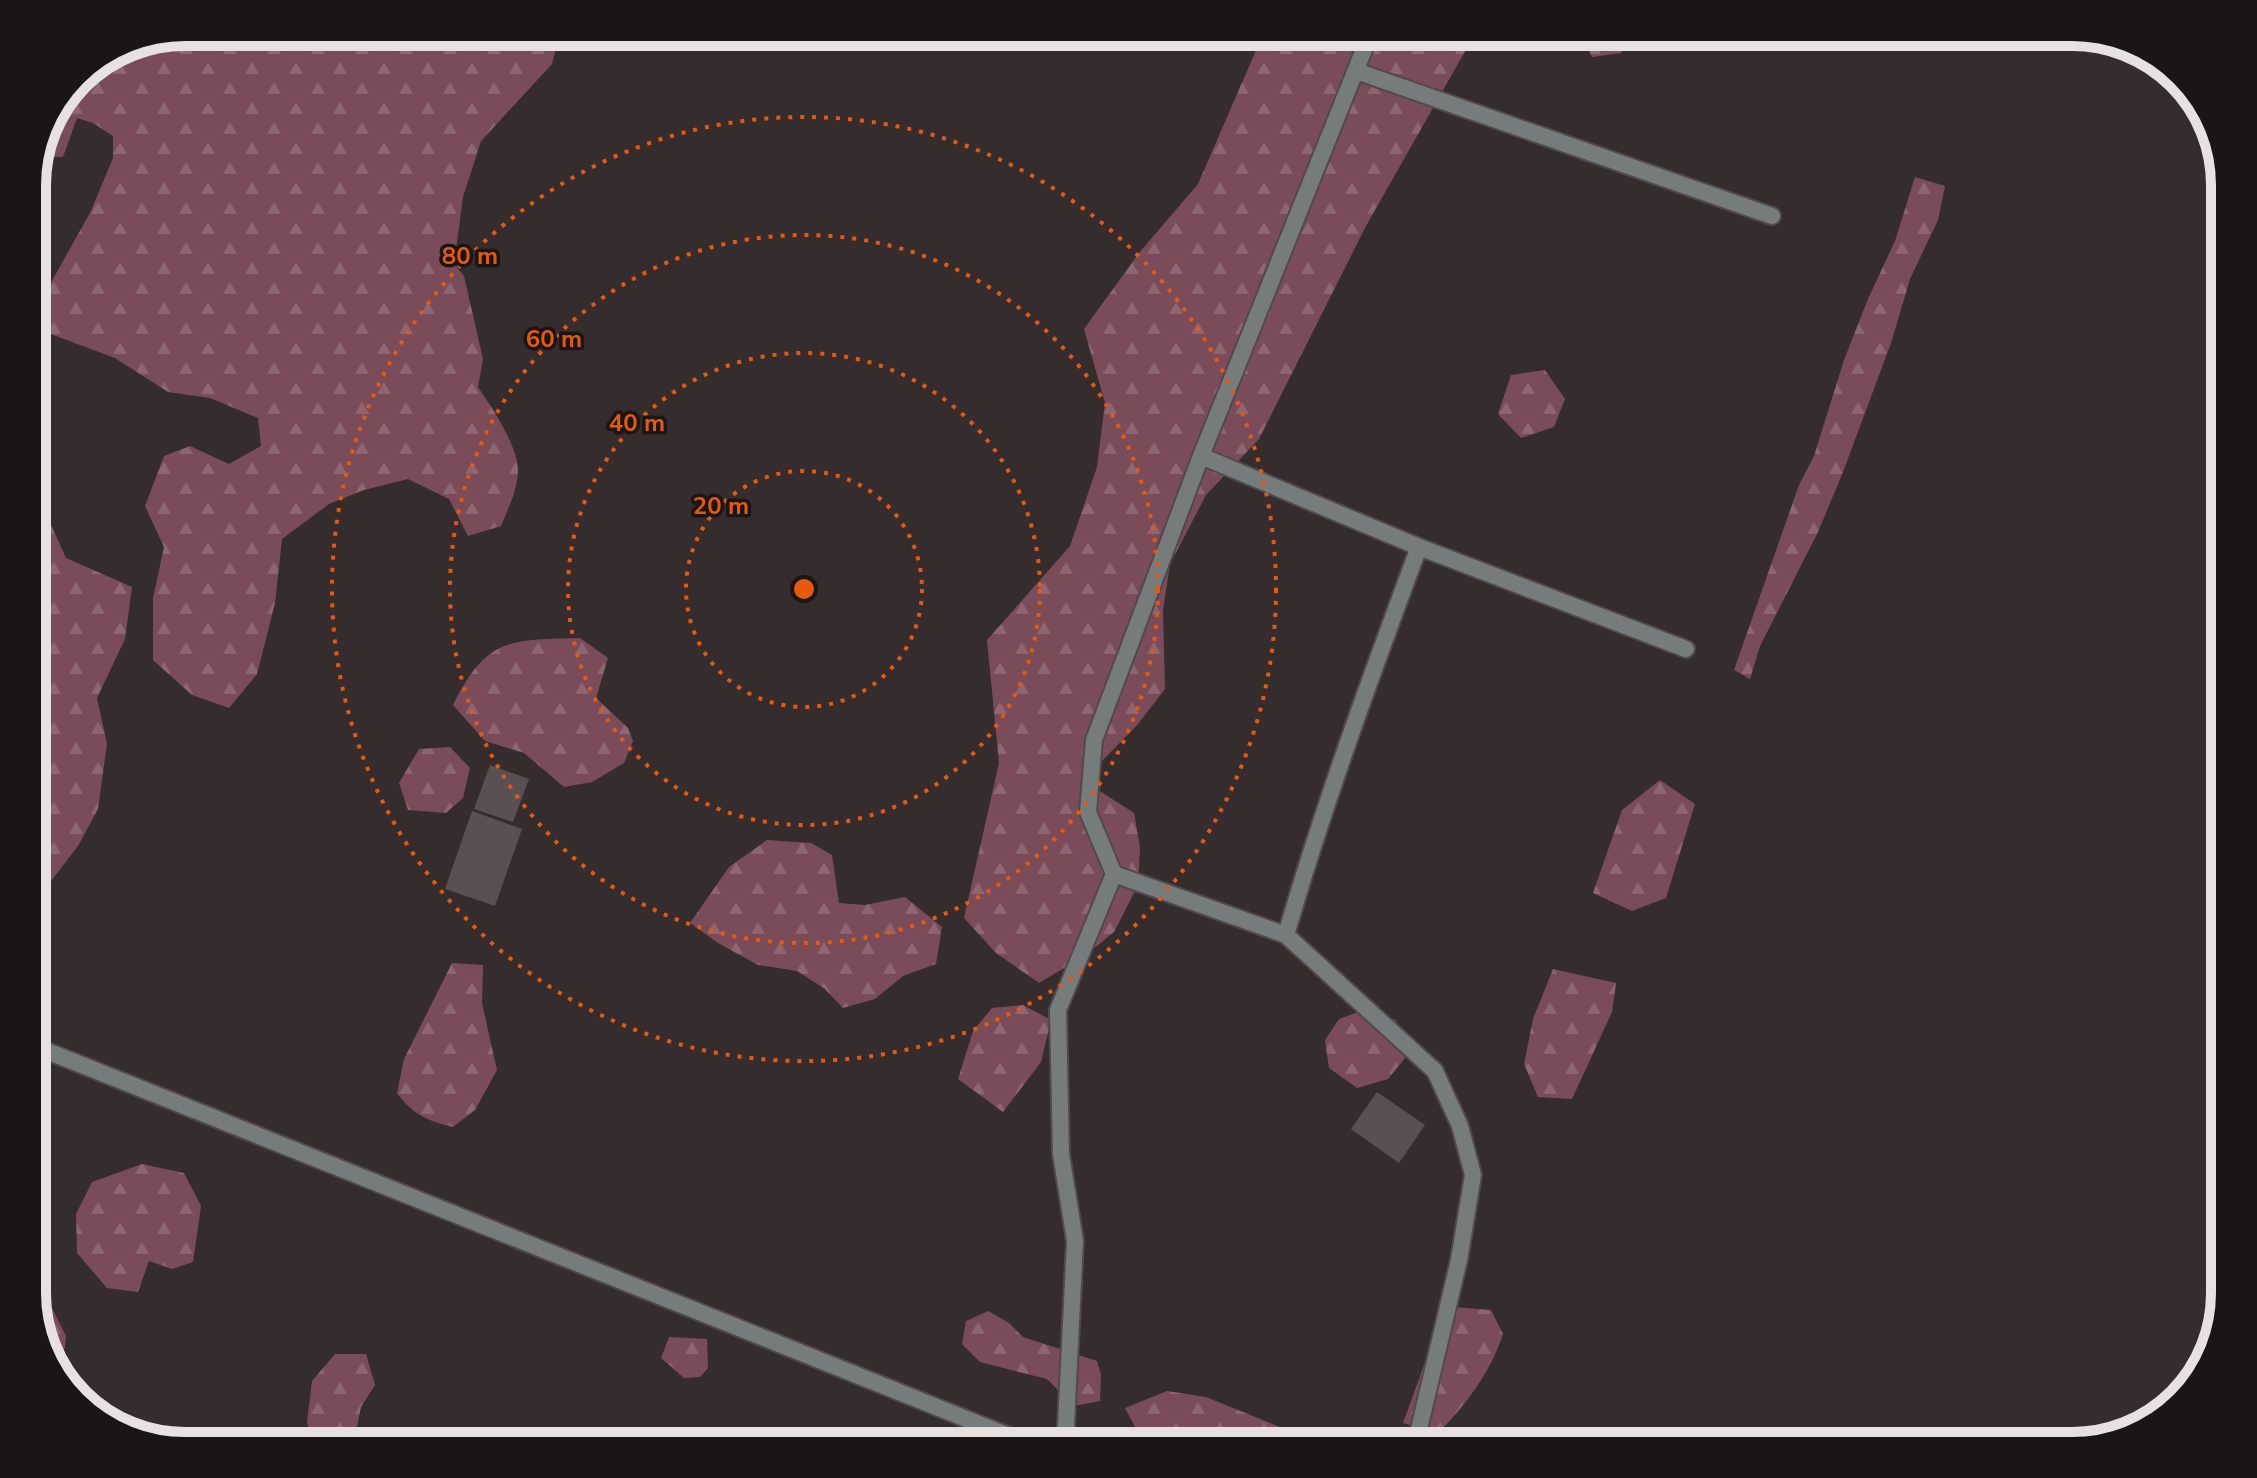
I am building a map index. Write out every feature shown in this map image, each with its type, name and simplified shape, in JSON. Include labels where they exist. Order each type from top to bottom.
[{"type":"street","points":[[1066,1432],[1075,1241],[1061,1154],[1058,1010],[1114,874],[1088,812],[1094,740],[1201,456],[1366,46]]},
{"type":"street","points":[[1356,71],[1772,216]]},
{"type":"street","points":[[1201,456],[1419,547],[1686,649]]},
{"type":"street","points":[[1286,935],[1354,722],[1419,547]]},
{"type":"street","points":[[1114,874],[1286,935],[1435,1071],[1460,1126],[1473,1175],[1459,1260],[1418,1432]]},
{"type":"street","points":[[46,1051],[999,1432]]},
{"type":"green space","points":[[185,46],[556,46],[552,64],[481,141],[463,197],[454,264],[464,276],[483,359],[478,387],[503,427],[517,461],[516,486],[501,526],[468,536],[449,499],[408,479],[364,490],[329,504],[282,539],[275,603],[257,674],[229,708],[192,695],[153,660],[153,598],[164,547],[145,506],[164,456],[190,446],[229,464],[261,446],[258,418],[210,398],[168,392],[115,358],[48,333],[48,288],[91,211],[113,158],[113,136],[93,123],[77,118],[63,157],[50,157],[60,123],[75,100],[93,80],[140,53]]},
{"type":"green space","points":[[1258,46],[1468,46],[1366,226],[1259,439],[1206,495],[1170,564],[1163,610],[1165,689],[1138,724],[1102,761],[1092,786],[1134,813],[1140,847],[1138,885],[1114,932],[1086,955],[1039,983],[996,953],[964,918],[999,763],[987,640],[1070,546],[1097,467],[1105,403],[1084,329],[1139,253],[1198,184]]},
{"type":"green space","points":[[1587,46],[1625,46],[1621,53],[1592,57]]},
{"type":"green space","points":[[1915,177],[1945,186],[1938,220],[1910,279],[1891,343],[1843,472],[1818,532],[1760,646],[1750,679],[1734,670],[1799,485],[1814,456],[1844,360],[1895,241]]},
{"type":"green space","points":[[1545,370],[1565,399],[1554,427],[1521,438],[1498,414],[1511,375]]},
{"type":"green space","points":[[46,515],[66,558],[132,587],[125,639],[97,698],[107,744],[98,809],[78,846],[46,888]]},
{"type":"green space","points":[[580,638],[608,658],[596,698],[628,728],[633,741],[624,763],[592,782],[564,787],[524,753],[485,741],[453,705],[477,666],[489,654],[518,642]]},
{"type":"green space","points":[[450,747],[470,768],[463,798],[446,813],[408,810],[399,783],[419,749]]},
{"type":"green space","points":[[1660,780],[1695,804],[1666,898],[1632,911],[1593,893],[1622,810]]},
{"type":"green space","points":[[767,840],[811,843],[832,855],[839,903],[865,905],[905,897],[942,927],[936,964],[903,976],[875,999],[843,1008],[825,989],[797,971],[758,965],[690,923],[729,867]]},
{"type":"green space","points":[[452,963],[483,965],[482,1003],[497,1070],[475,1110],[453,1127],[421,1116],[397,1093],[404,1059]]},
{"type":"green space","points":[[1553,969],[1616,983],[1612,1012],[1572,1099],[1538,1097],[1524,1064],[1533,1019]]},
{"type":"green space","points":[[1023,1005],[1051,1020],[1041,1062],[1003,1112],[958,1079],[973,1031],[992,1008]]},
{"type":"green space","points":[[1366,1009],[1396,1020],[1409,1053],[1388,1079],[1357,1088],[1329,1068],[1325,1040],[1339,1019]]},
{"type":"green space","points":[[142,1164],[184,1173],[201,1206],[193,1262],[172,1269],[149,1261],[138,1292],[107,1288],[77,1253],[76,1214],[92,1182]]},
{"type":"green space","points":[[46,1294],[66,1336],[65,1348],[60,1352],[51,1329]]},
{"type":"green space","points":[[1454,1307],[1491,1310],[1503,1334],[1492,1361],[1476,1387],[1439,1432],[1403,1423],[1435,1335]]},
{"type":"green space","points":[[988,1311],[1009,1323],[1023,1337],[1097,1361],[1101,1375],[1100,1401],[1074,1406],[1047,1379],[980,1362],[962,1344],[966,1321]]},
{"type":"green space","points":[[669,1337],[707,1339],[708,1368],[700,1377],[684,1378],[661,1358]]},
{"type":"green space","points":[[335,1354],[366,1354],[375,1385],[361,1407],[356,1432],[310,1432],[307,1422],[312,1381]]},
{"type":"green space","points":[[1167,1391],[1206,1397],[1292,1432],[1138,1432],[1125,1408]]},
{"type":"building","points":[[490,765],[529,779],[513,822],[474,809]]},
{"type":"building","points":[[472,811],[522,829],[495,906],[445,889]]},
{"type":"building","points":[[1377,1092],[1425,1125],[1399,1163],[1351,1129]]}]
